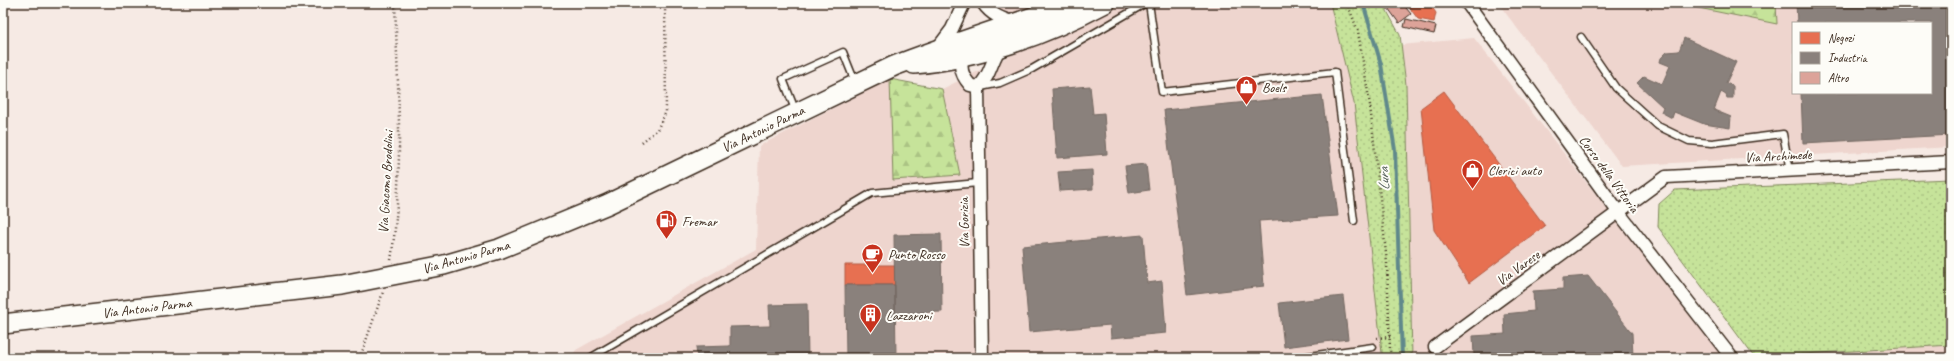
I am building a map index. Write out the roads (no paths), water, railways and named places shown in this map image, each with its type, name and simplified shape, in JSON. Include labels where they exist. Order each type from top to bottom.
[{"type":"main road","name":"Via Antonio Parma","points":[[3,324],[342,285],[444,265],[506,246],[608,204],[856,83],[894,66],[937,49],[1016,24],[1072,3]]},
{"type":"main road","name":"Via Antonio Parma","points":[[894,66],[962,59],[1078,18],[1104,3]]},
{"type":"street","points":[[937,49],[952,29],[964,3]]},
{"type":"street","points":[[983,3],[988,10],[998,17],[1016,24],[1009,30],[979,42],[970,49],[962,59],[961,69],[965,80],[970,85],[978,87],[985,80],[994,56],[1002,45]]},
{"type":"street","name":"Corso della Vittoria","points":[[1467,3],[1619,213],[1732,358]]},
{"type":"street","name":"Via Gorizia","points":[[978,87],[978,183],[982,358]]},
{"type":"street","name":"Via Archimede","points":[[1619,213],[1666,177],[1951,162]]},
{"type":"street","name":"Via Varese","points":[[1435,348],[1619,213]]},
{"type":"lane","points":[[978,87],[1000,83],[1032,69],[1148,3],[1162,92],[1335,72],[1354,221]]},
{"type":"lane","points":[[1581,37],[1616,88],[1658,126],[1689,141],[1705,142],[1783,134],[1790,170]]},
{"type":"lane","points":[[796,113],[783,79],[843,52],[856,83]]},
{"type":"lane","points":[[590,358],[872,193],[978,183]]},
{"type":"lane","points":[[1295,358],[1373,347]]},
{"type":"waterway","name":"Lura","points":[[1363,3],[1381,64],[1395,150],[1402,358]]},
{"type":"place","name":"Boels","points":[[1247,106]]},
{"type":"place","name":"Clerici auto","points":[[1472,190]]},
{"type":"place","name":"Fremar","points":[[667,240]]},
{"type":"place","name":"Punto Rosso","points":[[872,274]]},
{"type":"place","name":"Lazzaroni","points":[[871,334]]}]
